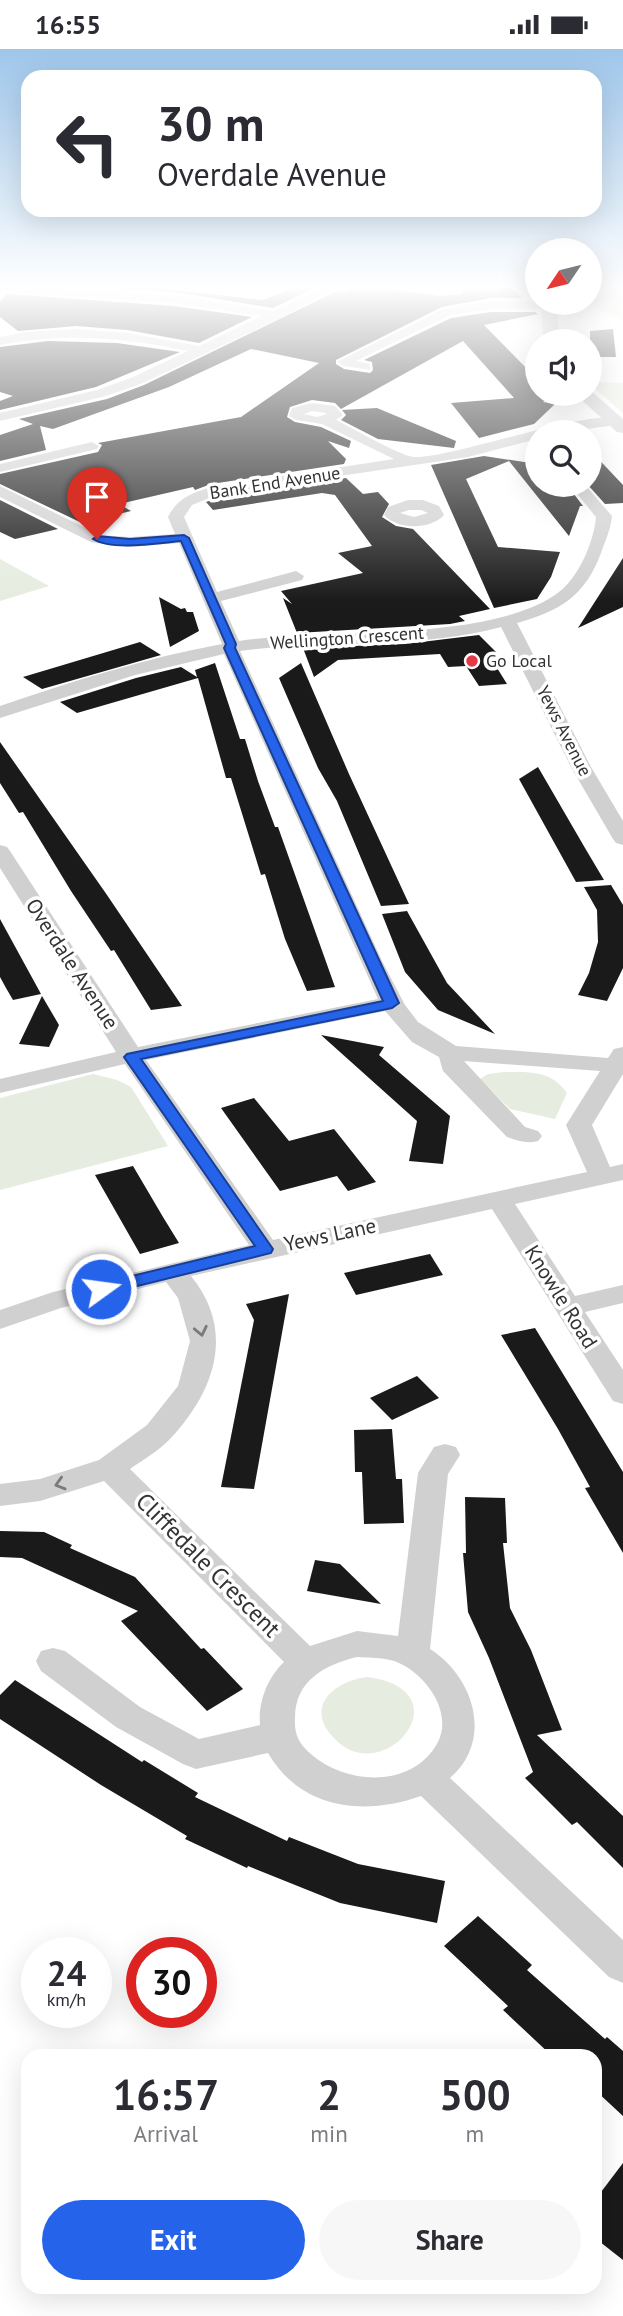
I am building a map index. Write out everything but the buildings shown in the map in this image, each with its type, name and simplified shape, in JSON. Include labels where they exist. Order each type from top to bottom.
[{"type":"street","points":[[0,417],[106,391]]},
{"type":"street","points":[[598,406],[620,424]]},
{"type":"street","points":[[325,420],[406,462],[414,482],[415,505]]},
{"type":"street","points":[[602,425],[620,424]]},
{"type":"street","name":"Bank End Avenue","points":[[451,1053],[429,1044],[408,1027],[392,1003],[230,648],[231,644],[176,517],[179,507],[189,499],[216,489],[468,453],[525,438]]},
{"type":"street","points":[[519,440],[525,442]]},
{"type":"street","points":[[0,468],[92,446]]},
{"type":"street","points":[[0,491],[97,539],[130,542],[184,538]]},
{"type":"street","name":"Wellington Crescent","points":[[0,712],[127,670],[230,648],[264,643],[436,632],[507,621],[559,601],[580,582],[603,526],[604,516],[587,497]]},
{"type":"street","points":[[212,599],[296,576]]},
{"type":"street","name":"Yews Avenue","points":[[507,621],[581,767],[623,839]]},
{"type":"street","name":"Overdale Avenue","points":[[0,851],[132,1057],[265,1249]]},
{"type":"street","points":[[0,1086],[392,1003]]},
{"type":"street","points":[[529,1136],[516,1132],[452,1066],[451,1053],[601,1064],[619,1061]]},
{"type":"street","points":[[613,1174],[579,1125],[619,1061]]},
{"type":"street","name":"Yews Lane","points":[[0,1320],[53,1301],[172,1271],[613,1174]]},
{"type":"street","name":"Knowle Road","points":[[499,1199],[623,1394]]},
{"type":"street","points":[[0,1495],[40,1490],[110,1468],[158,1433],[192,1388],[204,1341],[192,1296],[172,1271]]},
{"type":"street","points":[[566,1307],[623,1294]]},
{"type":"street","points":[[413,1654],[433,1473],[445,1455]]},
{"type":"street","name":"Cliffedale Crescent","points":[[110,1468],[305,1662]]},
{"type":"street","points":[[357,1644],[386,1646],[413,1654],[435,1669],[451,1690],[459,1713],[457,1737],[446,1759],[426,1778],[398,1790],[366,1794],[335,1788],[307,1774],[287,1753],[278,1736],[277,1704],[287,1681],[305,1662],[330,1650],[357,1644]]},
{"type":"street","points":[[53,1661],[128,1717],[196,1754],[278,1736]]},
{"type":"street","points":[[426,1778],[623,1965]]},
{"type":"shaded area","points":[[602,391],[623,391],[623,413],[602,395]]},
{"type":"shaded area","points":[[0,559],[49,586],[0,601]]},
{"type":"shaded area","points":[[93,1074],[131,1087],[168,1146],[0,1190],[0,1098]]},
{"type":"shaded area","points":[[488,1074],[539,1074],[561,1085],[567,1093],[555,1119],[510,1109],[480,1079]]},
{"type":"shaded area","points":[[367,1677],[397,1686],[411,1700],[414,1716],[406,1733],[392,1746],[373,1753],[353,1751],[333,1737],[325,1726],[322,1715],[327,1697],[335,1690],[355,1679]]},
{"type":"place","name":"Go Local","points":[[472,661]]},
{"type":"route","points":[[97,539],[130,542],[184,538],[207,586],[231,644],[230,648],[392,1003],[132,1057],[265,1249],[101,1289]]}]
